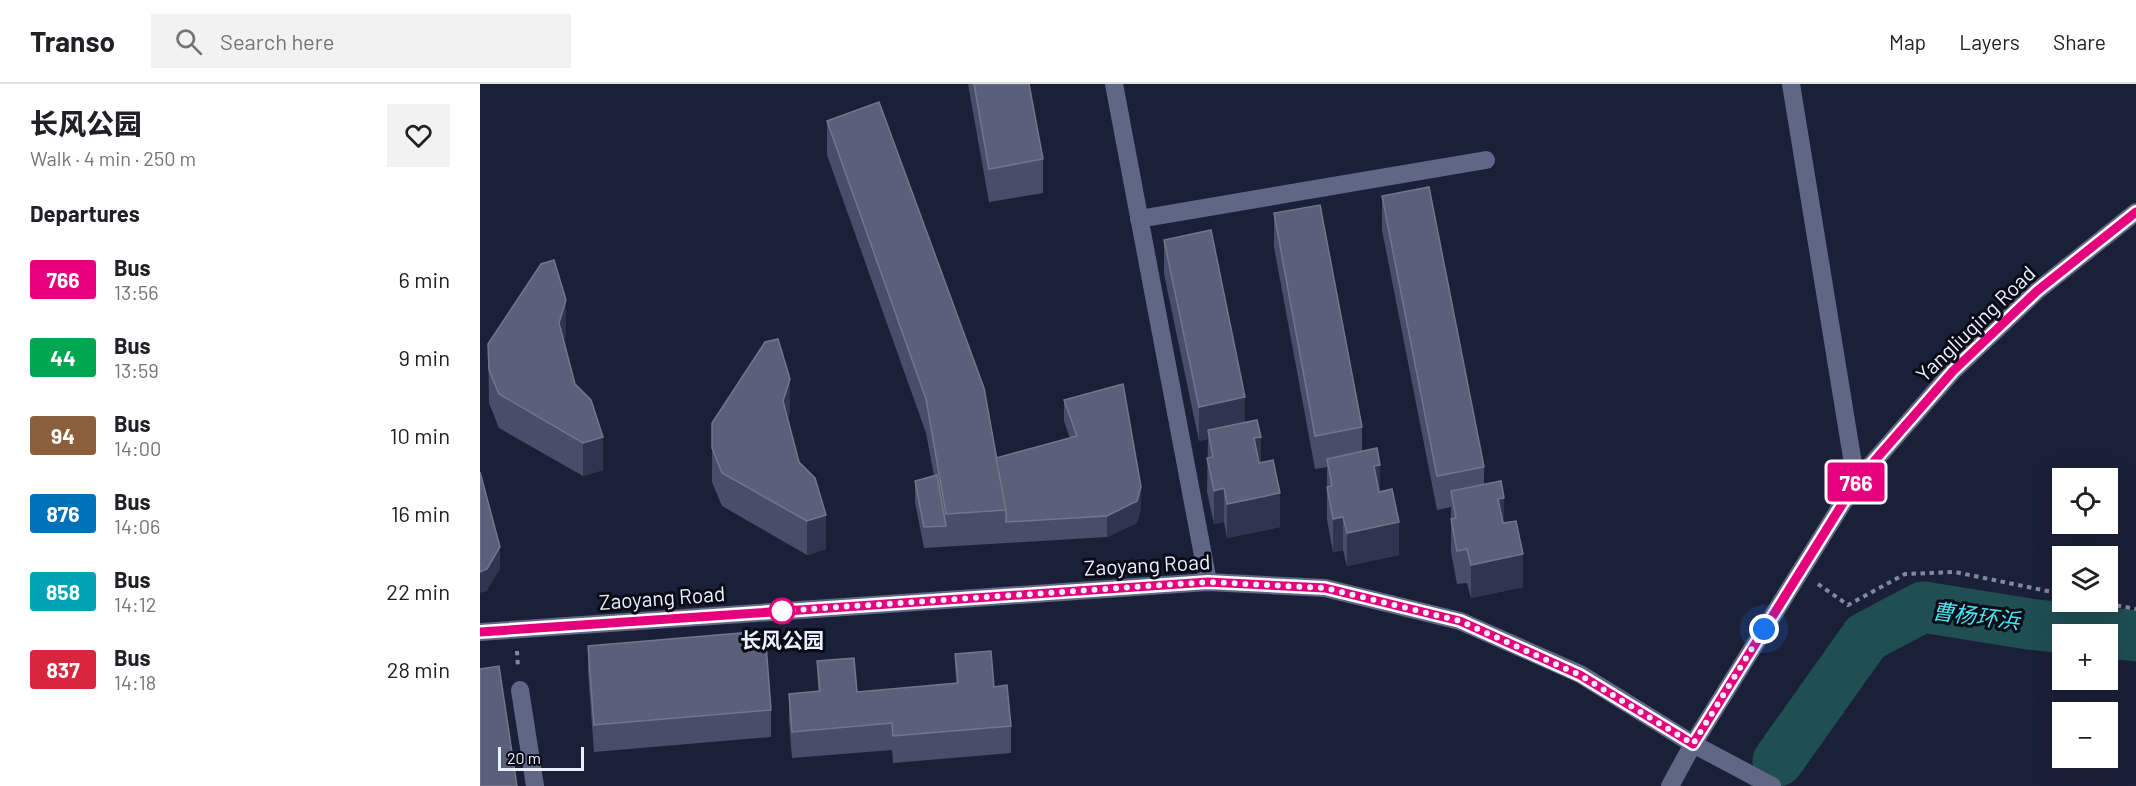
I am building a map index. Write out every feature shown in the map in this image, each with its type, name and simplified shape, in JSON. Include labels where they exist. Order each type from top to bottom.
[{"type":"street","points":[[1114,84],[1208,582]]},
{"type":"street","points":[[1791,84],[1856,482]]},
{"type":"street","points":[[1139,219],[1486,160]]},
{"type":"street","name":"Yangliuqing Road","points":[[1670,786],[1693,744],[1856,482],[1961,363],[2037,291],[2136,212]]},
{"type":"street","name":"Zaoyang Road","points":[[480,632],[1208,582],[1325,588],[1460,621],[1580,675],[1693,744],[1772,786]]},
{"type":"street","points":[[520,690],[535,786]]},
{"type":"path","points":[[1800,571],[1848,605],[1905,574],[1955,572],[2052,592]]},
{"type":"path","points":[[2118,606],[2136,609]]},
{"type":"path","points":[[515,629],[520,690]]},
{"type":"building","points":[[974,84],[1029,84],[1043,159],[989,169]]},
{"type":"building","points":[[879,102],[984,388],[1006,510],[946,514],[926,399],[827,121]]},
{"type":"building","points":[[1429,187],[1484,467],[1437,476],[1382,196]]},
{"type":"building","points":[[1320,205],[1362,427],[1315,436],[1274,213]]},
{"type":"building","points":[[1211,230],[1245,397],[1199,407],[1164,240]]},
{"type":"building","points":[[554,260],[566,300],[559,323],[575,384],[591,400],[603,437],[583,443],[499,394],[489,370],[488,344],[541,264]]},
{"type":"building","points":[[778,339],[790,379],[783,401],[799,462],[815,478],[826,515],[807,521],[722,473],[712,448],[712,423],[765,342]]},
{"type":"building","points":[[1123,384],[1141,487],[1137,501],[1107,516],[1006,522],[1006,510],[996,458],[1077,436],[1064,400]]},
{"type":"building","points":[[1257,420],[1261,437],[1254,438],[1259,463],[1273,460],[1280,493],[1227,504],[1224,488],[1214,491],[1207,458],[1213,457],[1208,430]]},
{"type":"building","points":[[1377,448],[1380,465],[1374,466],[1379,492],[1392,489],[1399,522],[1347,533],[1343,517],[1333,519],[1327,487],[1332,486],[1327,459]]},
{"type":"building","points":[[480,472],[500,547],[487,569],[480,572]]},
{"type":"building","points":[[937,475],[946,526],[924,527],[915,481]]},
{"type":"building","points":[[1501,481],[1504,498],[1498,499],[1503,523],[1516,521],[1523,554],[1471,565],[1467,549],[1457,551],[1451,519],[1456,518],[1451,491]]},
{"type":"building","points":[[765,631],[771,710],[594,725],[588,646]]},
{"type":"building","points":[[991,651],[994,687],[1007,685],[1011,726],[893,736],[892,723],[792,732],[789,694],[820,691],[817,661],[854,658],[857,692],[958,683],[955,654]]},
{"type":"building","points":[[499,666],[517,786],[480,786],[480,669]]},
{"type":"waterway","name":"曹杨环浜","points":[[1778,761],[1866,637],[1923,607],[2029,624],[2136,636]]},
{"type":"bus line","name":"766","points":[[480,632],[1208,582],[1325,588],[1460,621],[1580,675],[1693,744],[1856,482],[1953,371],[2037,291],[2136,212]]},
{"type":"place","name":"长风公园","points":[[782,611]]},
{"type":"route","points":[[782,611],[1208,582],[1325,588],[1460,621],[1580,675],[1693,744],[1764,629]]}]
